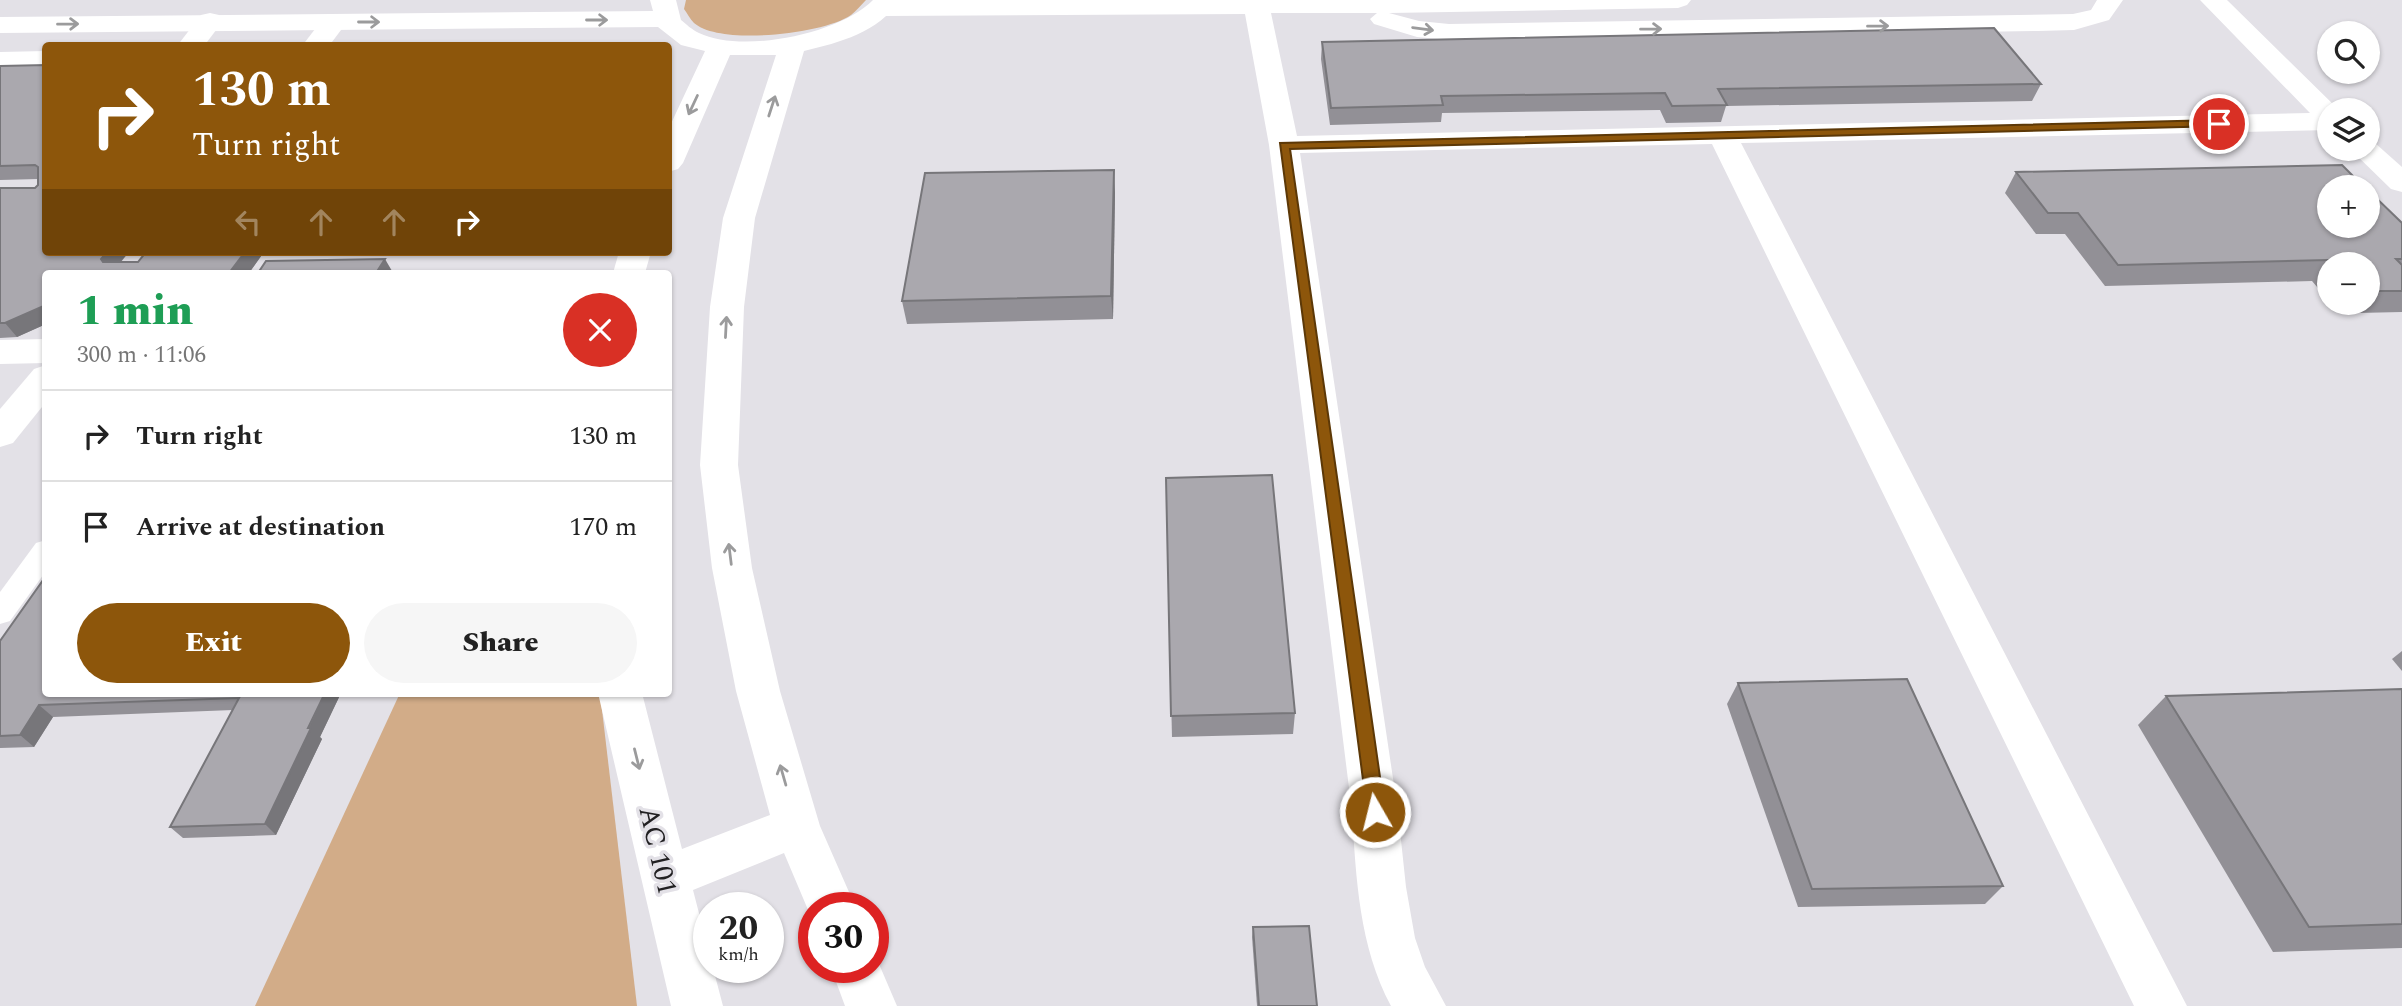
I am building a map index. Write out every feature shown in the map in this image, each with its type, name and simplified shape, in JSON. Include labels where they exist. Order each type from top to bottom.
[{"type":"street","points":[[282,21],[302,0]]},
{"type":"street","points":[[0,25],[210,21],[334,22],[664,10],[686,36],[720,47],[754,50],[792,47],[830,38],[861,24],[886,4],[1678,0]]},
{"type":"street","points":[[1335,3],[1417,29],[1449,32],[2074,22],[2100,15],[2110,0]]},
{"type":"street","points":[[2213,0],[2317,106]]},
{"type":"street","points":[[1256,4],[1284,145],[1373,798],[1385,912],[1405,986],[1420,1006]]},
{"type":"street","points":[[193,42],[210,21]]},
{"type":"street","points":[[318,42],[334,22]]},
{"type":"street","points":[[672,154],[720,47]]},
{"type":"street","points":[[792,47],[739,218],[727,307],[719,465],[732,568],[758,691],[797,826],[824,892]]},
{"type":"street","points":[[0,60],[42,59]]},
{"type":"street","points":[[1284,145],[1723,136],[2317,118]]},
{"type":"street","points":[[1723,136],[2161,1006]]},
{"type":"street","points":[[2378,161],[2402,183]]},
{"type":"street","points":[[0,352],[42,351]]},
{"type":"street","points":[[0,434],[42,382]]},
{"type":"street","name":"AC 101","points":[[621,697],[697,1006]]},
{"type":"street","points":[[665,878],[797,826]]},
{"type":"street","points":[[862,983],[871,1006]]},
{"type":"lane","points":[[0,613],[42,555]]},
{"type":"shaded area","points":[[686,0],[866,0],[851,15],[819,28],[748,36],[707,30],[694,23],[684,9]]},
{"type":"shaded area","points":[[398,697],[600,697],[637,1006],[255,1006]]},
{"type":"building","points":[[1994,28],[2041,84],[1718,89],[1727,105],[1672,106],[1665,93],[1441,96],[1443,105],[1331,108],[1322,42]]},
{"type":"building","points":[[42,65],[42,256],[104,256],[101,259],[103,262],[138,262],[143,256],[242,256],[231,270],[42,270],[42,307],[0,323],[0,188],[35,188],[38,185],[38,167],[0,166],[0,66]]},
{"type":"building","points":[[2342,165],[2352,175],[2317,175],[2317,238],[2380,238],[2380,202],[2402,223],[2402,259],[2396,259],[2402,265],[2402,291],[2380,291],[2380,252],[2317,252],[2317,260],[2118,265],[2078,213],[2048,213],[2016,172]]},
{"type":"building","points":[[1114,170],[1111,296],[902,301],[925,173]]},
{"type":"building","points":[[385,259],[378,270],[260,270],[266,261]]},
{"type":"building","points":[[1272,475],[1295,713],[1171,716],[1166,478]]},
{"type":"building","points":[[42,582],[42,697],[323,697],[265,824],[170,827],[239,698],[39,705],[20,735],[0,736],[0,641]]},
{"type":"building","points":[[1907,679],[2003,886],[1812,889],[1738,683]]},
{"type":"building","points":[[2402,689],[2402,924],[2309,927],[2166,696]]},
{"type":"building","points":[[1309,926],[1317,1006],[1259,1006],[1253,927]]},
{"type":"route","points":[[1375,812],[1284,145],[2219,124]]}]
